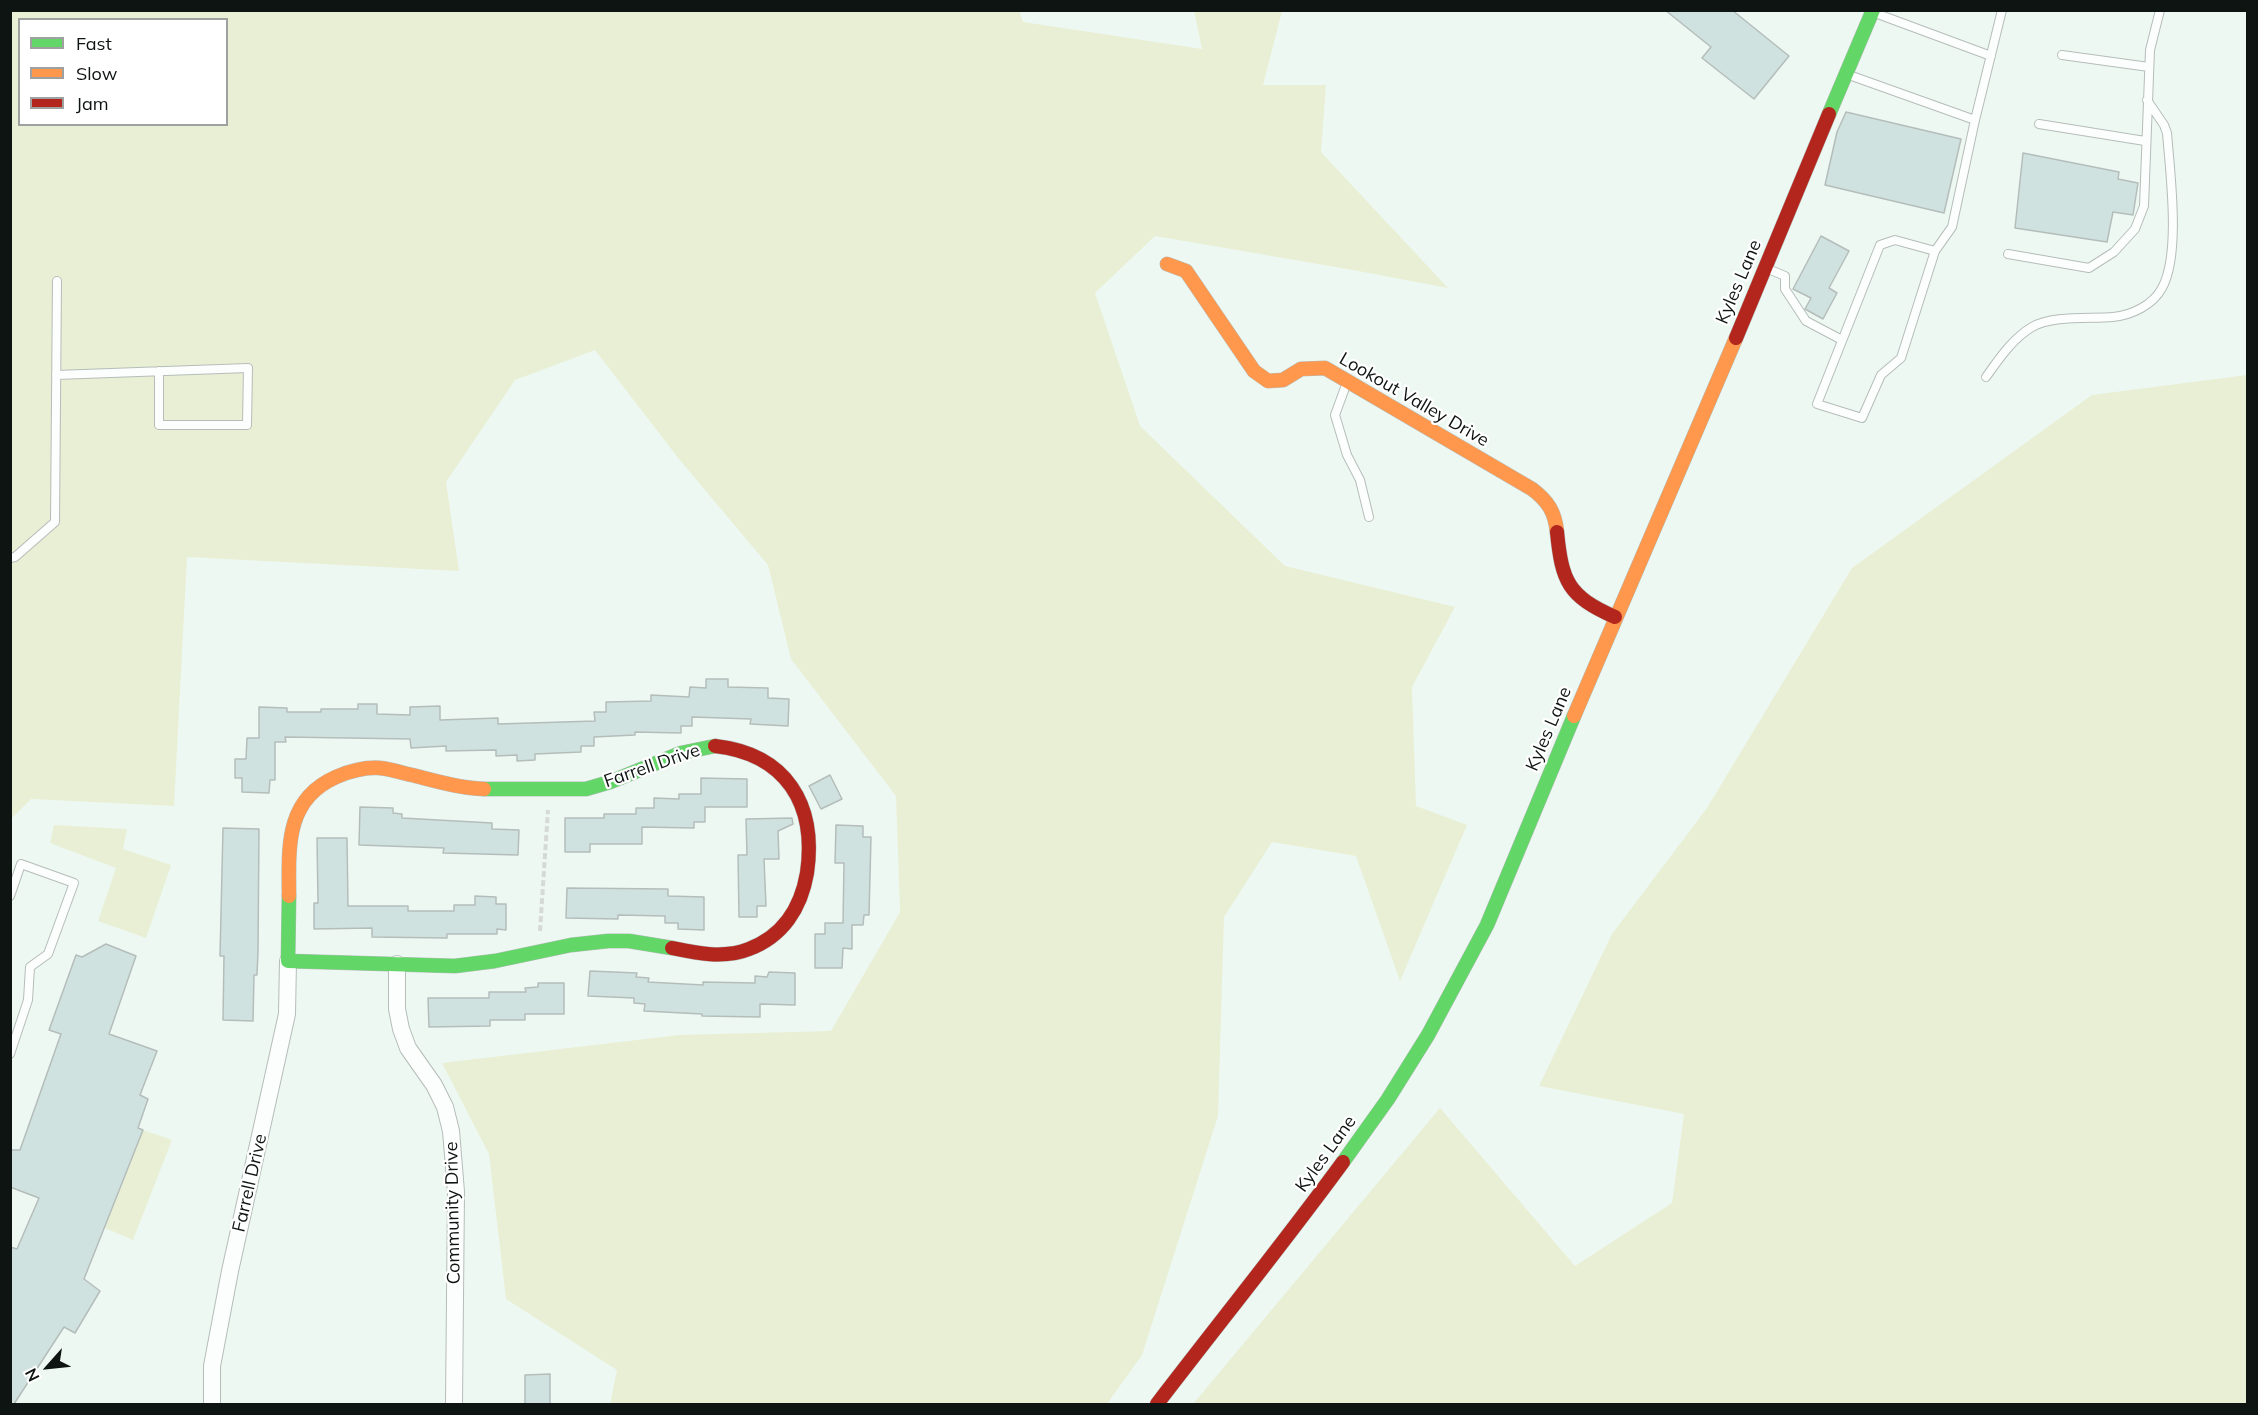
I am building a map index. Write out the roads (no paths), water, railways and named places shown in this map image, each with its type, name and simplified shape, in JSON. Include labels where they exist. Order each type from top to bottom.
[{"type":"street","name":"Kyles Lane","points":[[1157,1404],[1301,1219],[1388,1099],[1428,1035],[1487,925],[1615,617],[1691,444],[1846,74],[1870,11]]},
{"type":"street","name":"Lookout Valley Drive","points":[[1167,264],[1186,271],[1254,370],[1268,381],[1283,380],[1301,369],[1325,368],[1532,489],[1549,504],[1558,525],[1557,548],[1561,565],[1571,588],[1589,605],[1615,617]]},
{"type":"street","name":"Farrell Drive","points":[[212,1404],[212,1366],[230,1271],[287,1014],[290,838],[296,816],[305,800],[326,781],[338,774],[369,767],[382,768],[464,788],[586,789],[610,782],[681,753],[715,746],[731,747],[766,760],[792,787],[807,817],[810,830],[809,856],[801,898],[795,912],[786,926],[774,936],[749,950],[728,956],[705,955],[637,941],[621,940],[571,945],[504,962],[466,965],[288,961]]},
{"type":"street","name":"Community Drive","points":[[397,964],[397,1009],[401,1029],[408,1048],[434,1085],[445,1107],[451,1131],[456,1192],[454,1404]]},
{"type":"lane","points":[[1935,251],[1895,240],[1880,245],[1817,404],[1862,418],[1881,375],[1901,358],[1935,251],[1952,227],[2002,10]]},
{"type":"lane","points":[[2008,254],[2089,268],[2114,252],[2134,229],[2144,206],[2150,50],[2160,10]]},
{"type":"lane","points":[[1870,11],[1990,56]]},
{"type":"lane","points":[[2062,55],[2149,67]]},
{"type":"lane","points":[[1846,74],[1975,120]]},
{"type":"lane","points":[[1986,378],[2021,334],[2034,326],[2051,321],[2125,316],[2149,304],[2164,286],[2172,232],[2167,133],[2147,100]]},
{"type":"lane","points":[[2039,123],[2145,141]]},
{"type":"lane","points":[[1764,268],[1785,276],[1785,289],[1806,321],[1842,340]]},
{"type":"lane","points":[[10,558],[15,557],[55,522],[57,281]]},
{"type":"lane","points":[[56,375],[159,371],[248,368],[247,425],[159,425],[159,371]]},
{"type":"lane","points":[[1348,381],[1335,415],[1347,454],[1360,480],[1369,517]]},
{"type":"lane","points":[[10,896],[21,864],[74,883],[48,954],[30,967],[27,1000],[10,1054]]}]
